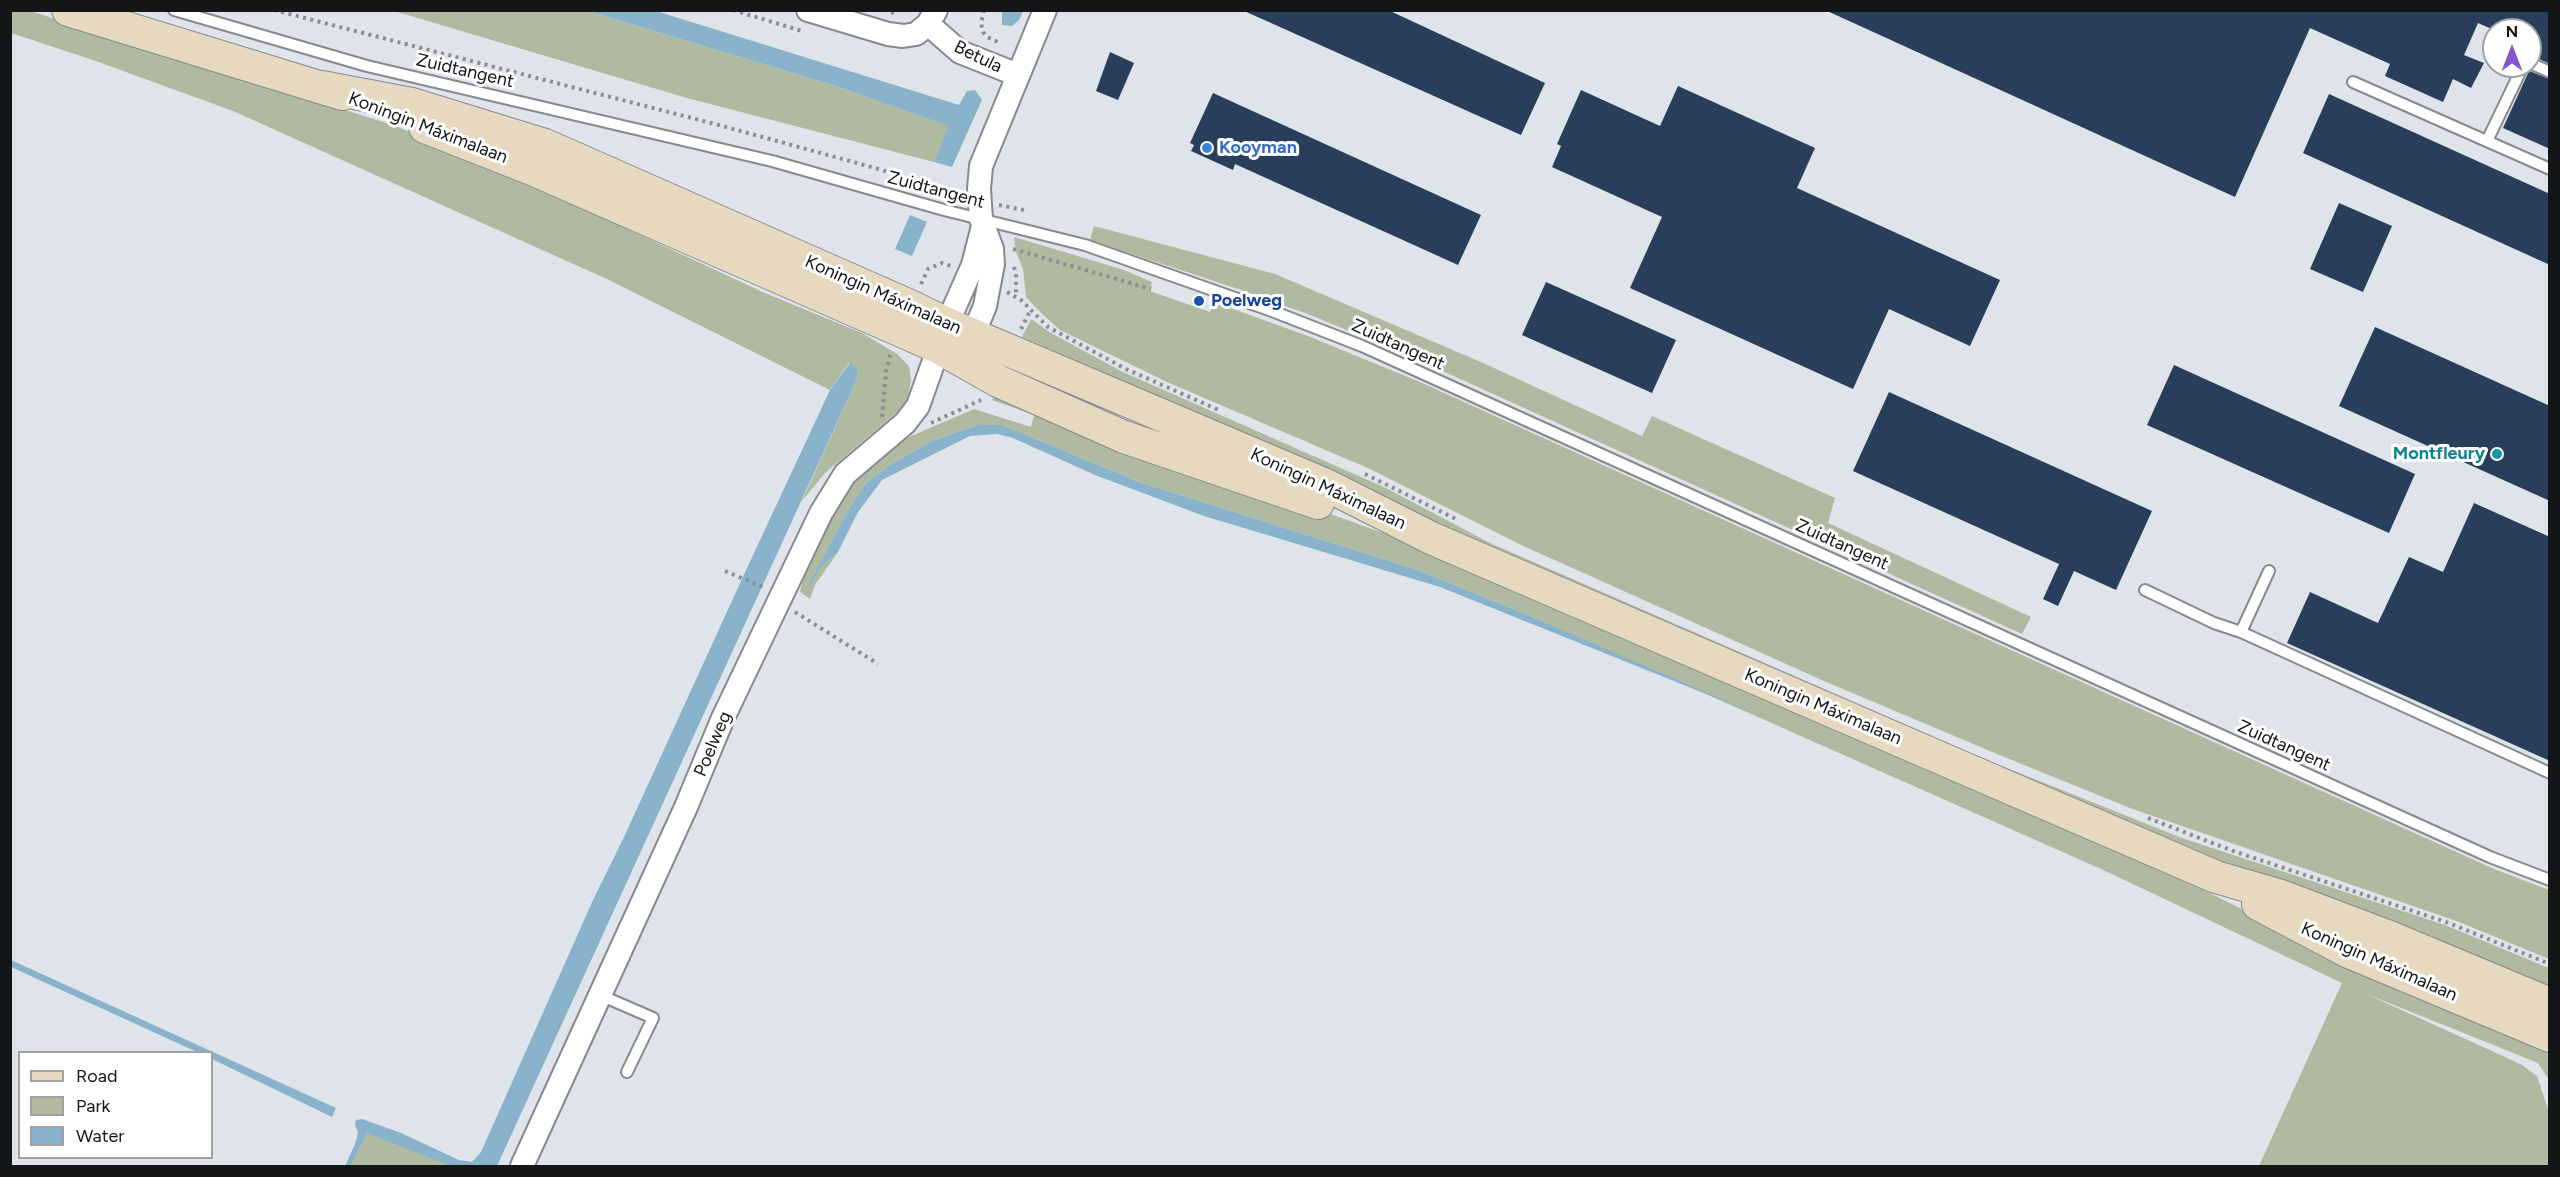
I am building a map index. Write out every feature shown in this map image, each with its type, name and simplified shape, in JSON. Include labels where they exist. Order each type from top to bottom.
[{"type":"main road","name":"Koningin Máximalaan","points":[[68,10],[322,87],[412,104],[545,145],[910,306],[953,336],[998,381],[1124,437],[1431,538],[2216,877],[2278,895],[2362,926],[2550,1004]]},
{"type":"main road","name":"Koningin Máximalaan","points":[[2216,877],[2271,912],[2349,952],[2550,1036]]},
{"type":"street","name":"Betula","points":[[808,10],[888,34],[903,36],[916,34],[932,17],[960,51],[1011,73]]},
{"type":"street","name":"Poelweg","points":[[522,1167],[723,718],[772,595],[832,492],[845,474],[905,423],[918,406],[953,336],[988,217],[978,189],[981,166],[1011,73],[1045,10]]},
{"type":"lane","name":"Zuidtangent","points":[[174,10],[367,66],[772,161],[988,217],[1085,245],[1242,300],[1362,346],[2490,857],[2550,880]]},
{"type":"lane","points":[[2487,141],[2517,78]]},
{"type":"lane","points":[[2353,82],[2550,169]]},
{"type":"lane","points":[[2241,633],[2269,571]]},
{"type":"lane","points":[[2145,590],[2550,773]]},
{"type":"lane","points":[[600,995],[653,1018],[627,1072]]},
{"type":"path","points":[[274,10],[852,161],[958,194]]},
{"type":"path","points":[[984,10],[981,23],[983,32],[987,37],[998,42],[1011,73]]},
{"type":"path","points":[[988,217],[1024,210]]},
{"type":"path","points":[[1006,247],[1150,289]]},
{"type":"path","points":[[1016,296],[1030,311]]},
{"type":"path","points":[[725,571],[772,595],[878,664]]},
{"type":"path","points":[[2233,851],[2446,922],[2550,964]]},
{"type":"green space","points":[[11,11],[30,11],[393,125],[485,163],[765,293],[862,333],[897,354],[909,366],[911,380],[908,398],[896,413],[825,473],[802,501],[857,379],[857,367],[849,363],[830,390],[609,280],[233,111],[11,33]]},
{"type":"green space","points":[[394,11],[588,11],[839,87],[950,126],[934,162],[687,98]]},
{"type":"green space","points":[[1094,226],[1275,274],[1481,362],[1642,436],[1652,416],[1835,498],[1828,523],[2031,617],[2022,634],[1425,363],[1313,316],[1090,240]]},
{"type":"green space","points":[[1014,237],[1124,270],[1152,282],[1150,291],[1210,312],[1214,302],[1308,336],[1420,382],[2494,869],[2549,890],[2549,959],[2459,922],[2130,808],[1997,754],[1824,681],[1519,544],[1370,469],[1167,382],[1060,330],[1039,311],[1026,297],[1023,269],[1016,252]]},
{"type":"green space","points":[[1031,319],[1051,333],[1123,372],[1386,488],[1490,543],[1987,760],[2182,838],[2445,925],[2549,968],[2549,993],[2166,843],[1305,470],[1206,417],[1022,337]]},
{"type":"green space","points":[[1000,387],[1300,503],[1444,555],[2172,874],[2323,950],[2549,1051],[2549,1080],[2538,1063],[2364,993],[2522,1065],[2537,1076],[2549,1112],[2547,1166],[2259,1166],[2342,983],[2101,869],[1523,613],[1418,570],[1139,482],[1002,425],[978,425],[932,441],[893,463],[867,482],[850,507],[810,583],[812,584],[820,568],[838,552],[815,585],[810,599],[800,592],[804,573],[829,515],[860,471],[893,444],[974,409],[1031,427],[1034,415],[992,400]]},
{"type":"green space","points":[[367,1133],[373,1134],[452,1166],[351,1166]]},
{"type":"water","points":[[1002,10],[1023,11],[1019,20],[1012,26],[1002,25]]},
{"type":"water","points":[[588,11],[656,11],[959,105],[967,91],[975,90],[982,100],[952,167],[934,162],[949,126],[839,87]]},
{"type":"water","points":[[910,215],[927,222],[912,256],[895,249]]},
{"type":"water","points":[[850,363],[857,367],[857,379],[497,1166],[451,1166],[367,1133],[351,1166],[345,1166],[358,1133],[356,1120],[362,1119],[401,1133],[459,1160],[472,1162],[481,1152],[593,900],[830,390]]},
{"type":"water","points":[[978,425],[1002,425],[1139,482],[1418,570],[1756,714],[1440,587],[1204,516],[1095,475],[1013,438],[997,434],[970,436],[882,480],[858,512],[838,552],[820,568],[812,584],[809,584],[850,507],[867,482],[893,463],[932,441]]},
{"type":"water","points":[[11,960],[211,1051],[195,1051],[11,967]]},
{"type":"water","points":[[213,1052],[336,1108],[332,1117],[213,1059]]},
{"type":"building","points":[[1242,10],[1388,10],[1545,83],[1521,135]]},
{"type":"building","points":[[1825,10],[2550,10],[2550,64],[2542,60],[2542,18],[2482,18],[2482,25],[2478,23],[2464,55],[2482,62],[2482,67],[2471,88],[2453,79],[2443,102],[2385,76],[2390,64],[2310,28],[2235,197]]},
{"type":"building","points":[[1110,52],[1134,63],[1118,100],[1096,91]]},
{"type":"building","points":[[2542,76],[2550,79],[2550,149],[2503,128],[2526,78],[2542,78]]},
{"type":"building","points":[[1678,86],[1815,148],[1797,188],[2000,280],[1970,346],[1889,309],[1853,389],[1630,288],[1662,217],[1552,167],[1561,146],[1557,144],[1581,90],[1660,126]]},
{"type":"building","points":[[1213,93],[1481,215],[1458,265],[1235,164],[1233,170],[1191,151],[1194,145],[1190,143]]},
{"type":"building","points":[[2329,94],[2550,194],[2550,265],[2303,153]]},
{"type":"building","points":[[2339,203],[2392,226],[2363,292],[2310,269]]},
{"type":"building","points":[[1546,282],[1676,340],[1652,393],[1522,335]]},
{"type":"building","name":"Montfleury","points":[[2375,327],[2550,406],[2550,501],[2339,406]]},
{"type":"building","points":[[2174,365],[2415,474],[2389,533],[2147,425]]},
{"type":"building","points":[[1889,392],[2152,511],[2116,590],[2074,571],[2058,606],[2043,599],[2059,564],[1853,471]]},
{"type":"building","points":[[2474,503],[2550,537],[2550,761],[2287,643],[2310,592],[2378,623],[2409,557],[2443,572]]},
{"type":"place","name":"Kooyman","points":[[1207,148]]},
{"type":"place","name":"Poelweg","points":[[1199,301]]},
{"type":"place","name":"Montfleury","points":[[2497,454]]}]
